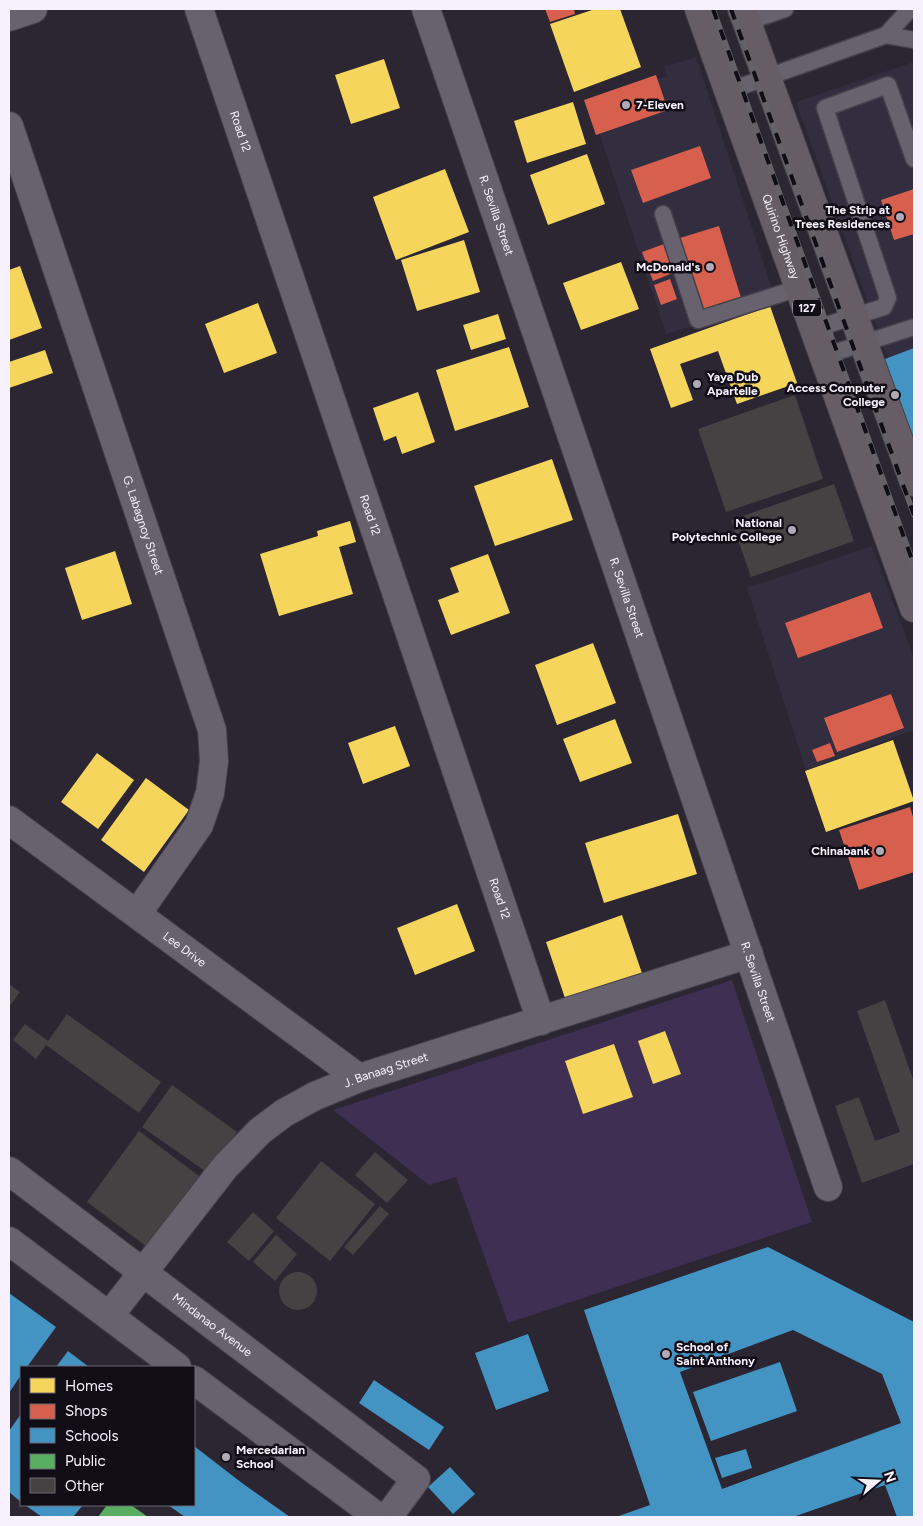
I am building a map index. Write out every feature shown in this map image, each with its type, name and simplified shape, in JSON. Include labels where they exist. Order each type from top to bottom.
[{"type":"main road","name":"Quirino Highway","points":[[699,9],[914,608]]},
{"type":"main road","points":[[745,15],[914,482]]},
{"type":"street","points":[[9,17],[33,9]]},
{"type":"street","name":"Road 12","points":[[199,9],[541,1021]]},
{"type":"street","name":"R. Sevilla Street","points":[[426,9],[828,1187]]},
{"type":"street","name":"G. Labagnoy Street","points":[[9,126],[212,730],[214,760],[210,793],[199,825],[137,914]]},
{"type":"street","name":"Lee Drive","points":[[9,820],[359,1078]]},
{"type":"street","name":"J. Banaag Street","points":[[109,1316],[225,1167],[260,1131],[284,1113],[315,1096],[359,1078],[749,954]]},
{"type":"street","name":"Mindanao Avenue","points":[[9,1171],[416,1478],[388,1517]]},
{"type":"street","points":[[9,1242],[176,1366]]},
{"type":"street","points":[[195,1381],[378,1517]]},
{"type":"lane","points":[[745,15],[785,9]]},
{"type":"lane","points":[[728,91],[886,35],[910,9]]},
{"type":"lane","points":[[886,35],[914,40]]},
{"type":"lane","points":[[814,329],[884,307],[888,298],[825,108],[888,85],[914,159]]},
{"type":"lane","points":[[663,214],[698,320],[800,288]]},
{"type":"lane","points":[[824,356],[914,327]]},
{"type":"shaded area","points":[[696,57],[776,301],[666,334],[589,102],[667,76],[664,67]]},
{"type":"shaded area","points":[[914,62],[914,356],[890,364],[796,102]]},
{"type":"shaded area","points":[[872,546],[914,658],[914,730],[806,770],[747,588]]},
{"type":"shaded area","points":[[732,980],[812,1222],[508,1323],[456,1177],[429,1185],[333,1110]]},
{"type":"building: Homes","points":[[595,9],[620,9],[641,67],[574,92],[550,24]]},
{"type":"building: Homes","points":[[384,59],[400,108],[351,124],[335,75]]},
{"type":"building: Homes","points":[[573,102],[586,144],[527,163],[514,121]]},
{"type":"building: Homes","points":[[587,154],[605,204],[548,225],[530,175]]},
{"type":"building: Homes","points":[[445,169],[469,232],[396,260],[373,197]]},
{"type":"building: Homes","points":[[464,240],[480,292],[417,311],[401,260]]},
{"type":"building: Homes","points":[[621,262],[639,309],[581,330],[563,283]]},
{"type":"building: Homes","points":[[20,266],[42,328],[9,340],[9,270]]},
{"type":"building: Homes","points":[[258,303],[277,353],[224,373],[205,324]]},
{"type":"building: Homes","points":[[770,306],[797,383],[737,404],[718,351],[680,364],[693,400],[671,408],[650,349]]},
{"type":"building: Homes","points":[[498,314],[506,339],[471,350],[463,325]]},
{"type":"building: Homes","points":[[509,347],[529,407],[455,431],[436,370]]},
{"type":"building: Homes","points":[[45,350],[53,373],[9,388],[9,362]]},
{"type":"building: Homes","points":[[418,392],[435,442],[402,454],[396,436],[384,441],[373,408]]},
{"type":"building: Homes","points":[[552,459],[573,520],[495,546],[474,486]]},
{"type":"building: Homes","points":[[350,521],[356,542],[339,547],[353,594],[279,616],[260,554],[318,536],[317,531]]},
{"type":"building: Homes","points":[[115,551],[132,604],[82,620],[65,568]]},
{"type":"building: Homes","points":[[488,554],[510,613],[451,635],[438,600],[459,592],[450,568]]},
{"type":"building: Homes","points":[[593,643],[616,703],[557,725],[535,665]]},
{"type":"building: Homes","points":[[615,719],[632,763],[580,782],[563,739]]},
{"type":"building: Homes","points":[[395,726],[410,766],[363,784],[348,743]]},
{"type":"building: Homes","points":[[893,740],[914,801],[826,832],[805,771]]},
{"type":"building: Homes","points":[[97,753],[134,780],[98,829],[61,802]]},
{"type":"building: Homes","points":[[146,778],[189,810],[144,872],[101,840]]},
{"type":"building: Homes","points":[[678,814],[697,874],[604,903],[585,843]]},
{"type":"building: Homes","points":[[457,904],[475,951],[415,975],[397,928]]},
{"type":"building: Homes","points":[[622,915],[644,979],[567,1004],[546,942]]},
{"type":"building: Homes","points":[[665,1031],[681,1074],[653,1084],[638,1041]]},
{"type":"building: Homes","points":[[614,1044],[633,1097],[583,1114],[565,1061]]},
{"type":"building: Shops","points":[[545,9],[574,9],[575,14],[550,22]]},
{"type":"building: Shops","name":"7-Eleven","points":[[656,75],[668,110],[596,135],[584,100]]},
{"type":"building: Shops","points":[[700,146],[711,178],[643,203],[631,170]]},
{"type":"building: Shops","name":"The Strip at Trees Residences","points":[[914,189],[914,234],[894,240],[881,200]]},
{"type":"building: Shops","name":"McDonald's","points":[[719,226],[742,301],[703,313],[680,238]]},
{"type":"building: Shops","points":[[664,244],[675,272],[653,281],[642,252]]},
{"type":"building: Shops","points":[[670,279],[677,299],[661,305],[654,285]]},
{"type":"building: Shops","points":[[870,592],[883,628],[798,658],[785,623]]},
{"type":"building: Shops","points":[[891,694],[904,728],[837,752],[824,718]]},
{"type":"building: Shops","points":[[830,743],[835,756],[817,762],[812,750]]},
{"type":"building: Shops","name":"Chinabank","points":[[910,807],[914,820],[914,872],[859,890],[839,830]]},
{"type":"building: Schools","points":[[914,348],[914,436],[905,439],[877,362]]},
{"type":"building: Schools","points":[[768,1247],[914,1322],[914,1517],[897,1517],[885,1485],[793,1517],[616,1517],[650,1505],[584,1310]],"holes":[[[793,1330],[882,1374],[901,1423],[722,1489],[680,1372]]]},
{"type":"building: Schools","points":[[9,1293],[56,1327],[28,1366],[20,1366],[20,1376],[9,1393]]},
{"type":"building: Schools","points":[[528,1334],[549,1391],[496,1410],[475,1353]]},
{"type":"building: Schools","points":[[68,1351],[88,1366],[57,1366]]},
{"type":"building: Schools","points":[[780,1362],[797,1411],[711,1441],[693,1392]]},
{"type":"building: Schools","points":[[374,1380],[444,1427],[429,1450],[359,1403]]},
{"type":"building: Schools","points":[[20,1415],[20,1501],[9,1492],[9,1431]]},
{"type":"building: Schools","points":[[195,1447],[290,1517],[185,1517],[169,1506],[195,1506]]},
{"type":"building: Schools","points":[[746,1449],[752,1468],[722,1478],[715,1458]]},
{"type":"building: Schools","points":[[450,1467],[475,1494],[453,1514],[428,1487]]},
{"type":"building: Schools","points":[[26,1506],[82,1506],[73,1517],[42,1517]]},
{"type":"building: Public","points":[[106,1506],[132,1506],[148,1517],[98,1517]]},
{"type":"building: Other","points":[[795,395],[823,479],[726,512],[698,429]]},
{"type":"building: Other","name":"National Polytechnic College","points":[[834,484],[854,541],[751,577],[731,520]]},
{"type":"building: Other","points":[[9,984],[20,992],[9,1007]]},
{"type":"building: Other","points":[[885,1000],[914,1082],[914,1164],[862,1183],[835,1106],[859,1097],[875,1141],[900,1132],[857,1011]]},
{"type":"building: Other","points":[[67,1014],[161,1082],[139,1113],[46,1045],[36,1059],[13,1040],[25,1024],[48,1041]]},
{"type":"building: Other","points":[[172,1085],[237,1132],[208,1173],[142,1127]]},
{"type":"building: Other","points":[[139,1131],[203,1179],[151,1250],[87,1202]]},
{"type":"building: Other","points":[[375,1152],[408,1180],[387,1203],[355,1175]]},
{"type":"building: Other","points":[[321,1161],[375,1204],[330,1261],[276,1218]]},
{"type":"building: Other","points":[[380,1206],[389,1214],[353,1255],[344,1247]]},
{"type":"building: Other","points":[[253,1212],[274,1231],[249,1261],[227,1242]]},
{"type":"building: Other","points":[[276,1235],[297,1254],[275,1281],[253,1262]]},
{"type":"building: Other","points":[[298,1272],[311,1278],[317,1291],[311,1304],[298,1310],[285,1304],[279,1291],[285,1278]]},
{"type":"railway","points":[[713,9],[914,565]]},
{"type":"railway","points":[[731,9],[914,515]]},
{"type":"place","name":"7-Eleven","points":[[626,105]]},
{"type":"place","name":"The Strip at Trees Residences","points":[[900,217]]},
{"type":"place","name":"McDonald's","points":[[710,267]]},
{"type":"place","name":"Yaya Dub Apartelle","points":[[697,384]]},
{"type":"place","name":"Access Computer College","points":[[895,395]]},
{"type":"place","name":"National Polytechnic College","points":[[792,530]]},
{"type":"place","name":"Chinabank","points":[[880,851]]},
{"type":"place","name":"School of Saint Anthony","points":[[666,1354]]},
{"type":"place","name":"Mercedarian School","points":[[226,1457]]}]
